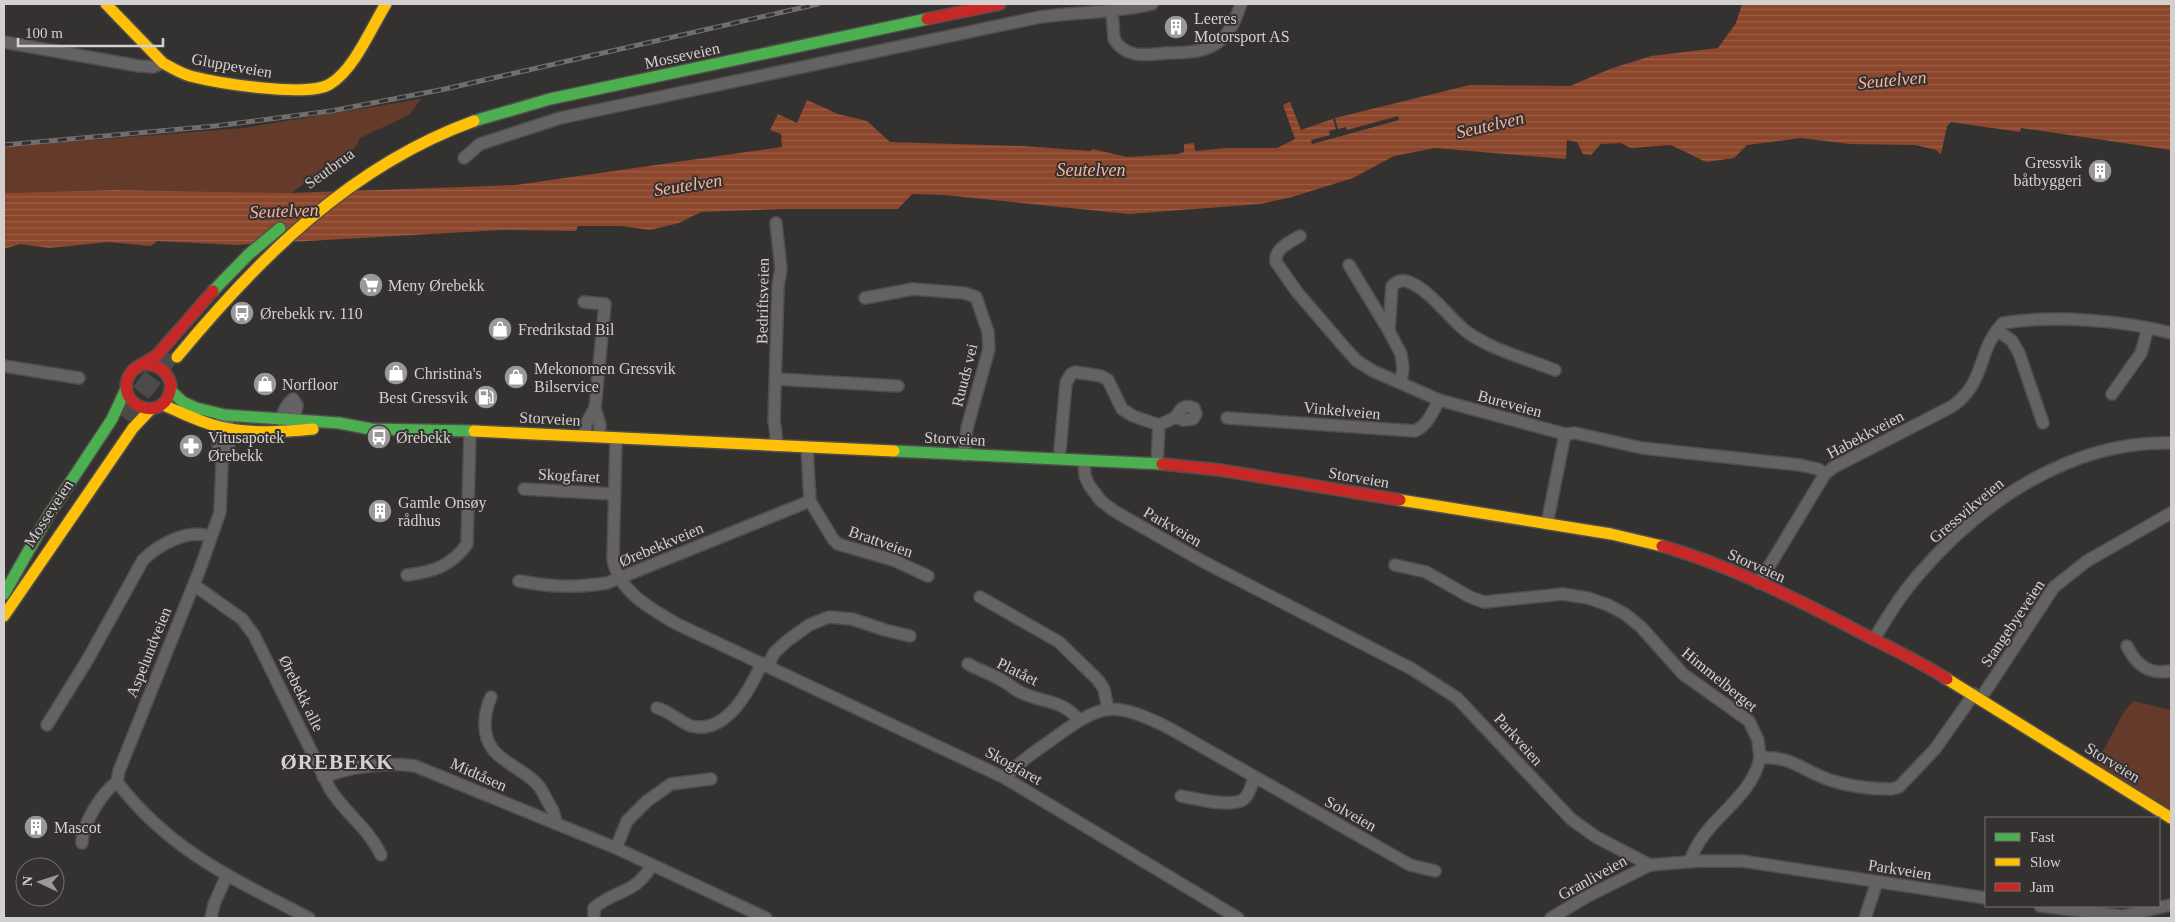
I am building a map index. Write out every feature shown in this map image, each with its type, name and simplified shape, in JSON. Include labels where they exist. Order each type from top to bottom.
[{"type":"main road","name":"Gluppeveien","points":[[106,4],[163,63],[174,70],[190,76],[232,84],[300,91],[330,85],[346,71],[386,4]]},
{"type":"main road","name":"Mosseveien","points":[[536,91],[945,4]]},
{"type":"main road","name":"Mosseveien","points":[[380,166],[451,130],[522,106],[1000,4]]},
{"type":"main road","name":"Seutbrua","points":[[249,268],[284,241],[331,200],[380,166]]},
{"type":"main road","points":[[174,354],[249,268],[283,225]]},
{"type":"main road","points":[[4,595],[18,566],[123,400],[127,380],[131,372],[146,364],[249,268]]},
{"type":"main road","points":[[126,389],[129,398],[134,404],[142,408],[151,409],[163,405],[171,386],[188,356],[249,268]]},
{"type":"main road","points":[[146,364],[156,365],[164,370],[171,386],[183,402],[196,408],[225,414],[282,420]]},
{"type":"main road","name":"Storveien","points":[[163,405],[230,429],[352,426],[388,430],[470,431],[1157,463],[1220,470],[1642,540],[1706,561],[1758,583],[1874,639],[1979,693],[2171,818]]},
{"type":"main road","points":[[4,615],[28,584],[133,428],[151,409]]},
{"type":"main road","name":"Mosseveien","points":[[4,595],[119,428],[4,615]]},
{"type":"street","points":[[464,158],[480,144],[541,123],[570,116],[1040,17],[1112,11],[1152,4]]},
{"type":"street","points":[[1112,11],[1114,39],[1124,49],[1142,56],[1188,54],[1208,48],[1220,40],[1233,23],[1241,4]]},
{"type":"street","points":[[4,42],[139,66],[153,67],[163,63]]},
{"type":"street","name":"Bedriftsveien","points":[[772,446],[769,433],[774,421],[778,286],[781,269],[776,223]]},
{"type":"street","name":"Bureveien","points":[[1300,236],[1278,250],[1276,257],[1291,283],[1357,361],[1373,371],[1439,400],[1565,434],[1575,433],[1642,448],[1800,465],[1818,469],[1825,474]]},
{"type":"street","points":[[1349,265],[1401,354],[1403,368],[1401,382]]},
{"type":"street","points":[[1389,331],[1392,286],[1396,282],[1408,281],[1418,287],[1468,332],[1495,346],[1555,370]]},
{"type":"street","name":"Ruuds vei","points":[[865,298],[913,289],[964,293],[976,297],[988,332],[989,349],[967,428],[964,455]]},
{"type":"street","points":[[584,302],[605,304],[595,408],[600,425],[599,437]]},
{"type":"street","points":[[2043,423],[2020,353],[2012,341],[1997,330],[2003,323],[2054,320],[2088,321],[2148,328],[2171,333]]},
{"type":"street","points":[[2112,394],[2141,353],[2148,328]]},
{"type":"street","name":"Habekkveien","points":[[1758,583],[1825,474],[1834,467],[1951,408],[1962,400],[1971,390],[1990,340],[1997,330]]},
{"type":"street","points":[[4,366],[79,378]]},
{"type":"street","points":[[1060,450],[1066,383],[1071,374],[1075,372],[1101,376],[1108,380],[1122,409],[1132,416],[1159,425],[1176,417]]},
{"type":"street","points":[[776,379],[898,386]]},
{"type":"street","points":[[293,399],[296,405],[290,428],[282,420],[286,405],[293,399]]},
{"type":"street","name":"Vinkelveien","points":[[1228,418],[1415,431],[1422,427],[1429,419],[1439,400]]},
{"type":"street","points":[[586,436],[586,424],[595,408]]},
{"type":"street","points":[[218,426],[225,414]]},
{"type":"street","name":"Aspelundveien","points":[[222,464],[230,445],[230,429],[225,414]]},
{"type":"street","points":[[1157,463],[1159,425]]},
{"type":"street","name":"Aspelundveien","points":[[82,843],[82,832],[89,819],[110,787],[117,782],[119,771],[194,586],[220,512],[222,464],[218,444],[218,426]]},
{"type":"street","points":[[406,575],[432,572],[461,553],[467,544],[470,431]]},
{"type":"street","points":[[1548,524],[1565,434]]},
{"type":"street","name":"Skogfaret","points":[[616,438],[613,560],[619,579],[635,597],[677,624],[1005,778],[1238,918]]},
{"type":"street","name":"Gressvikveien","points":[[1874,639],[1919,573],[1980,515],[2010,493],[2034,479],[2096,452],[2152,442],[2171,443]]},
{"type":"street","name":"Brattveien","points":[[808,447],[810,501],[833,539],[838,544],[892,560],[928,576]]},
{"type":"street","name":"Parkveien","points":[[1084,461],[1085,476],[1094,493],[1114,511],[1202,561],[1412,669],[1444,688],[1475,715],[1553,801],[1583,829],[1614,848],[1650,865],[1742,861],[1985,898]]},
{"type":"street","name":"Skogfaret","points":[[524,490],[614,494]]},
{"type":"street","name":"Ørebekkveien","points":[[520,581],[552,587],[577,588],[619,579],[810,501]]},
{"type":"street","name":"Stangebyeveien","points":[[1760,758],[1775,756],[1784,758],[1831,781],[1892,789],[1899,787],[1934,749],[1979,693],[2054,587],[2087,561],[2171,513]]},
{"type":"street","points":[[47,725],[88,659],[144,560],[164,544],[195,534],[204,534],[211,537]]},
{"type":"street","name":"Himmelberget","points":[[1395,565],[1426,572],[1470,597],[1484,602],[1563,594],[1588,598],[1608,605],[1625,614],[1641,627],[1683,674],[1749,721],[1758,740],[1760,758]]},
{"type":"street","name":"Ørebekk alle","points":[[194,586],[242,619],[254,635],[324,777],[344,809],[370,835],[381,855]]},
{"type":"street","points":[[980,597],[1059,642],[1098,680],[1104,689],[1108,709]]},
{"type":"street","points":[[657,708],[664,710],[686,724],[694,726],[709,726],[718,723],[739,702],[774,653],[809,625],[829,617],[852,619],[910,636]]},
{"type":"street","points":[[2126,646],[2132,658],[2142,667],[2162,673],[2171,671]]},
{"type":"street","name":"Platået","points":[[968,664],[1003,680],[1023,693],[1063,705],[1070,709],[1078,720]]},
{"type":"street","points":[[491,697],[486,706],[485,718],[485,735],[489,745],[540,788],[554,812],[555,823]]},
{"type":"street","name":"Solveien","points":[[1005,778],[1023,760],[1078,720],[1108,709],[1126,710],[1148,717],[1410,865],[1435,872]]},
{"type":"street","points":[[1690,862],[1693,850],[1753,780],[1760,758]]},
{"type":"street","name":"Midtåsen","points":[[324,777],[357,767],[379,764],[415,766],[616,848],[766,918]]},
{"type":"street","points":[[1181,796],[1208,801],[1235,802],[1246,797],[1254,777]]},
{"type":"street","points":[[616,848],[627,821],[647,801],[671,784],[711,779]]},
{"type":"street","points":[[117,782],[155,826],[175,842],[227,875],[309,918]]},
{"type":"street","points":[[594,918],[594,908],[599,903],[627,891],[642,879],[652,864]]},
{"type":"street","name":"Granliveien","points":[[1552,918],[1588,896],[1650,865]]},
{"type":"street","points":[[211,918],[214,904],[227,875]]},
{"type":"street","points":[[1865,918],[1877,882]]},
{"type":"street","points":[[2046,907],[2122,916],[2171,905]]},
{"type":"shaded area","points":[[421,99],[409,115],[360,138],[355,148],[291,193],[114,190],[4,193],[4,147],[244,128]]},
{"type":"shaded area","points":[[2133,701],[2171,710],[2171,811],[2096,764],[2124,712]]},
{"type":"water","name":"Seutelven","points":[[1742,4],[2171,4],[2171,150],[2021,128],[2020,132],[1951,122],[1947,126],[1941,154],[1936,150],[1915,145],[1850,144],[1801,138],[1747,145],[1734,158],[1706,162],[1671,145],[1630,148],[1621,143],[1601,144],[1591,155],[1583,154],[1577,142],[1567,140],[1566,159],[1435,148],[1394,156],[1353,178],[1292,197],[1260,204],[1129,214],[944,195],[912,194],[898,209],[785,209],[701,212],[679,223],[650,230],[621,226],[578,226],[576,231],[501,230],[236,245],[157,241],[151,246],[109,242],[49,248],[20,244],[4,249],[4,193],[114,190],[291,193],[516,185],[782,147],[781,134],[770,130],[778,114],[797,123],[807,100],[838,114],[867,121],[890,142],[1022,146],[1091,151],[1092,149],[1127,157],[1178,154],[1184,152],[1184,144],[1194,143],[1195,151],[1228,148],[1277,148],[1295,139],[1283,105],[1290,102],[1301,130],[1335,118],[1470,85],[1570,86],[1610,69],[1651,56],[1718,48],[1736,23]]},
{"type":"pier","points":[[1398,116],[1399,120],[1312,144],[1311,140],[1330,135],[1329,131],[1336,129],[1333,119],[1335,118],[1338,129],[1346,127],[1347,130]]},
{"type":"tunnel","points":[[123,417],[170,354]]},
{"type":"railway","points":[[4,145],[215,126],[331,111],[445,89],[818,4]]},
{"type":"traffic: fast","points":[[474,121],[550,99],[927,19]]},
{"type":"traffic: fast","points":[[213,291],[249,254],[280,228]]},
{"type":"traffic: fast","points":[[4,594],[50,513],[112,419],[126,389]]},
{"type":"traffic: fast","points":[[171,391],[183,402],[196,408],[225,415],[339,423],[371,429],[474,431]]},
{"type":"traffic: fast","points":[[894,451],[1162,464]]},
{"type":"traffic: slow","points":[[106,4],[163,63],[183,73],[203,79],[240,85],[303,90],[319,88],[339,78],[361,48],[386,4]]},
{"type":"traffic: slow","points":[[177,357],[208,320],[274,251],[347,189],[387,163],[429,140],[474,121]]},
{"type":"traffic: slow","points":[[163,405],[208,424],[235,430],[268,432],[313,429]]},
{"type":"traffic: slow","points":[[4,616],[133,428],[151,409]]},
{"type":"traffic: slow","points":[[474,431],[894,451]]},
{"type":"traffic: slow","points":[[1400,500],[1611,534],[1662,546]]},
{"type":"traffic: slow","points":[[1947,679],[2171,818]]},
{"type":"traffic: jam","points":[[927,19],[1000,4]]},
{"type":"traffic: jam","points":[[146,364],[162,370],[171,385],[167,398],[160,406],[151,409],[142,407],[128,395],[126,385],[130,374],[135,368],[158,354],[213,291]]},
{"type":"traffic: jam","points":[[1162,464],[1220,470],[1400,500]]},
{"type":"traffic: jam","points":[[1662,546],[1715,564],[1768,586],[1908,657],[1947,679]]},
{"type":"place","name":"Leeres Motorsport AS","points":[[1176,27]]},
{"type":"place","name":"Gressvik båtbyggeri","points":[[2100,171]]},
{"type":"place","name":"Meny Ørebekk","points":[[371,285]]},
{"type":"place","name":"Ørebekk rv. 110","points":[[242,313]]},
{"type":"place","name":"Fredrikstad Bil","points":[[500,329]]},
{"type":"place","name":"Christina's","points":[[396,373]]},
{"type":"place","name":"Mekonomen Gressvik Bilservice","points":[[516,377]]},
{"type":"place","name":"Norfloor","points":[[265,384]]},
{"type":"place","name":"Best Gressvik","points":[[486,397]]},
{"type":"place","name":"Ørebekk","points":[[379,437]]},
{"type":"place","name":"Vitusapotek Ørebekk","points":[[191,446]]},
{"type":"place","name":"Gamle Onsøy rådhus","points":[[380,511]]},
{"type":"place","name":"Mascot","points":[[36,827]]},
{"type":"district","name":"ØREBEKK","points":[[337,762]]}]
